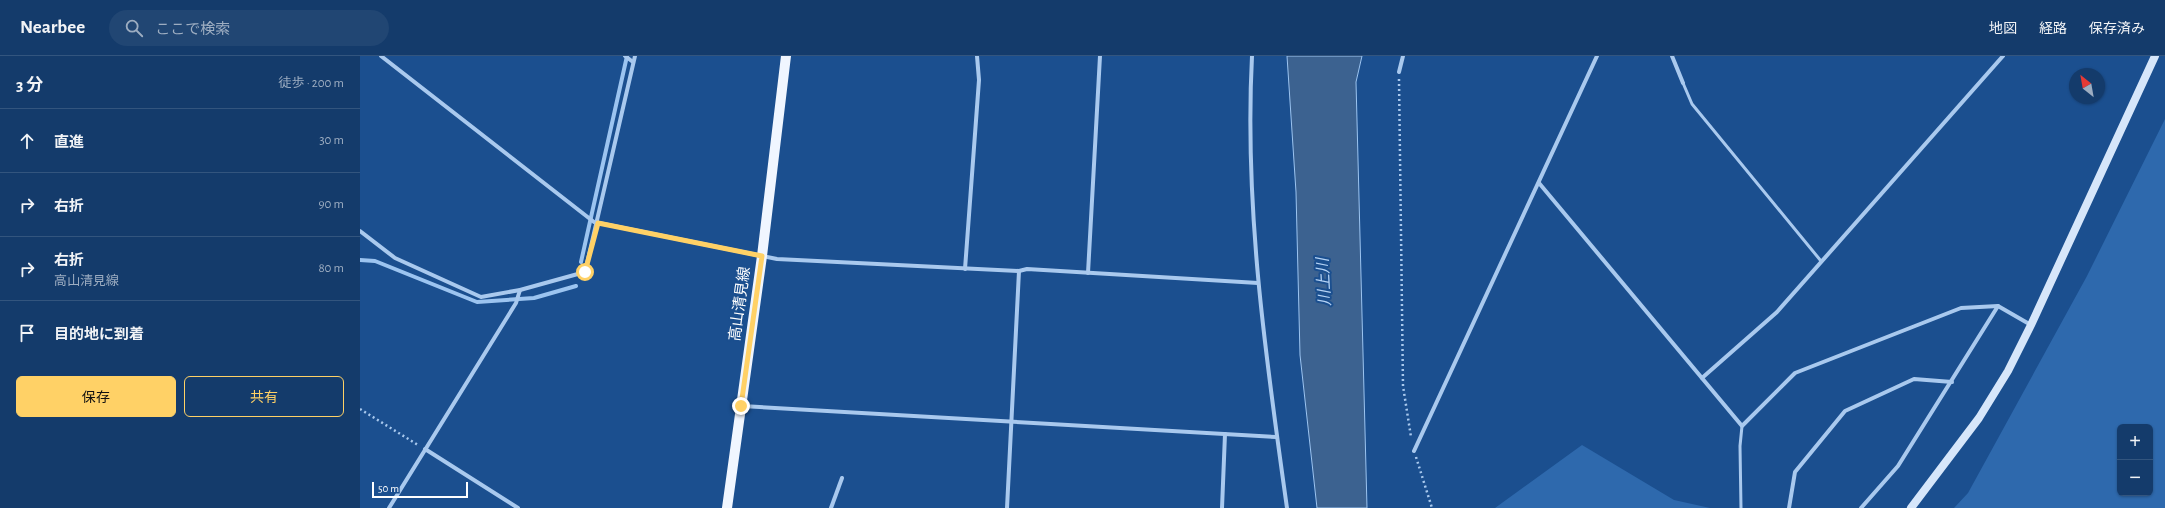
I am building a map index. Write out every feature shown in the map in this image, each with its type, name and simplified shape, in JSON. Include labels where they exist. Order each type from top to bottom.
[{"type":"main road","name":"高山清見線","points":[[727,508],[762,256],[786,56]]},
{"type":"street","points":[[381,56],[586,217],[596,222],[776,260],[1020,271],[1027,269],[1258,283]]},
{"type":"street","points":[[625,56],[631,61]]},
{"type":"street","points":[[360,231],[395,258],[481,297],[520,292],[585,272],[631,61],[635,56]]},
{"type":"street","points":[[965,269],[979,80],[977,56]]},
{"type":"street","points":[[1088,273],[1100,56]]},
{"type":"street","points":[[1252,56],[1252,175],[1258,283],[1276,437],[1287,508]]},
{"type":"street","points":[[1399,72],[1403,56]]},
{"type":"street","points":[[1414,451],[1597,56]]},
{"type":"street","points":[[1672,56],[1683,83]]},
{"type":"street","points":[[1702,378],[1777,312],[2003,56]]},
{"type":"street","points":[[1911,508],[1979,418],[2008,371],[2031,325],[2155,56]]},
{"type":"street","points":[[1539,183],[1742,426],[1795,373],[1961,308],[1998,306],[2031,325]]},
{"type":"street","points":[[1007,508],[1020,271]]},
{"type":"street","points":[[389,508],[516,303],[520,292]]},
{"type":"street","points":[[1861,508],[1898,466],[1952,382],[1998,306]]},
{"type":"street","points":[[1789,508],[1795,472],[1845,411],[1914,378],[1952,382]]},
{"type":"street","points":[[741,406],[1276,437]]},
{"type":"street","points":[[1222,508],[1225,434]]},
{"type":"street","points":[[425,450],[518,508]]},
{"type":"street","points":[[831,508],[842,478]]},
{"type":"lane","points":[[1683,83],[1692,104],[1821,261]]},
{"type":"lane","points":[[1741,508],[1740,446],[1742,426]]},
{"type":"path","points":[[1399,72],[1404,386],[1414,451],[1432,508]]},
{"type":"path","points":[[360,409],[425,450]]},
{"type":"shaded area","points":[[2165,119],[2165,508],[1954,508],[1968,493],[2087,276]]},
{"type":"shaded area","points":[[1582,445],[1674,500],[1710,508],[1495,508]]},
{"type":"water","name":"川上川","points":[[1287,56],[1362,56],[1356,82],[1367,508],[1317,508],[1300,355],[1296,192]]},
{"type":"waterway","points":[[581,262],[627,56]]},
{"type":"waterway","points":[[360,260],[375,261],[477,302],[534,298],[576,286]]},
{"type":"route","points":[[585,272],[598,223],[762,256],[741,406]]}]
